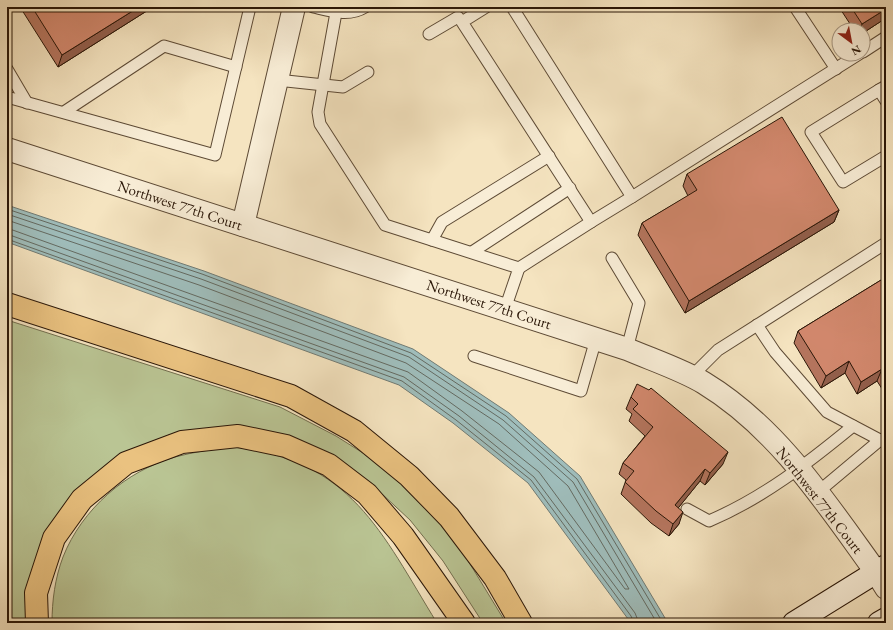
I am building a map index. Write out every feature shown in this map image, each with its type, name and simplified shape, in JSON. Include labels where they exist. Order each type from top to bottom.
[{"type":"highway","points":[[7,304],[291,396],[354,431],[409,476],[449,517],[495,578],[521,623]]},
{"type":"highway","points":[[37,623],[36,593],[54,538],[82,499],[126,463],[182,442],[238,436],[286,446],[329,465],[367,494],[403,536],[459,619]]},
{"type":"street","points":[[243,225],[294,7]]},
{"type":"street","name":"Northwest 77th Court","points":[[7,149],[627,348],[704,383],[756,421],[800,469],[883,575]]},
{"type":"street","points":[[794,623],[883,575]]},
{"type":"street","points":[[879,623],[886,619]]},
{"type":"lane","points":[[7,97],[215,155],[250,7]]},
{"type":"lane","points":[[313,7],[356,13],[365,7]]},
{"type":"lane","points":[[429,34],[457,15],[486,7]]},
{"type":"lane","points":[[512,7],[632,197]]},
{"type":"lane","points":[[795,7],[836,69]]},
{"type":"lane","points":[[337,10],[318,112],[320,124],[384,225],[519,268]]},
{"type":"lane","points":[[457,15],[591,222]]},
{"type":"lane","points":[[871,47],[886,37]]},
{"type":"lane","points":[[64,112],[164,46],[236,67]]},
{"type":"lane","points":[[505,309],[519,268],[847,62]]},
{"type":"lane","points":[[7,70],[27,103]]},
{"type":"lane","points":[[277,80],[343,87],[368,72]]},
{"type":"lane","points":[[886,101],[883,88],[811,132],[843,182],[886,156]]},
{"type":"lane","points":[[432,240],[442,222],[549,156]]},
{"type":"lane","points":[[472,252],[570,188]]},
{"type":"lane","points":[[691,377],[718,350],[886,243]]},
{"type":"lane","points":[[612,258],[639,303],[627,348]]},
{"type":"lane","points":[[757,325],[775,352],[828,412],[883,440],[818,492]]},
{"type":"lane","points":[[474,356],[581,390],[596,339]]},
{"type":"lane","points":[[687,509],[709,521],[738,506],[800,469],[853,426]]},
{"type":"green space","points":[[7,320],[280,407],[336,436],[363,453],[388,472],[436,516],[467,559],[506,623],[483,623],[443,561],[410,520],[381,493],[350,468],[241,428],[211,428],[169,435],[148,443],[125,453],[93,476],[29,623],[7,623]]},
{"type":"green space","points":[[232,447],[273,454],[306,467],[334,484],[358,505],[379,530],[437,623],[52,623],[54,590],[63,557],[71,539],[82,523],[108,494],[123,482],[157,463],[189,454]]},
{"type":"water","points":[[7,205],[204,271],[413,349],[509,413],[580,476],[668,623],[631,623],[528,483],[453,423],[399,385],[7,242]]},
{"type":"building","points":[[32,7],[139,7],[62,55]]},
{"type":"building","points":[[851,7],[886,7],[886,9],[865,22],[861,22]]},
{"type":"building","points":[[782,117],[839,210],[689,301],[642,223],[697,190],[687,174]]},
{"type":"building","points":[[886,277],[886,376],[882,369],[861,382],[849,361],[826,376],[798,331]]},
{"type":"building","points":[[637,384],[649,390],[651,388],[728,452],[710,473],[705,469],[675,505],[683,512],[673,524],[656,511],[625,482],[634,471],[623,463],[653,427],[633,409],[638,404],[631,397]]}]
